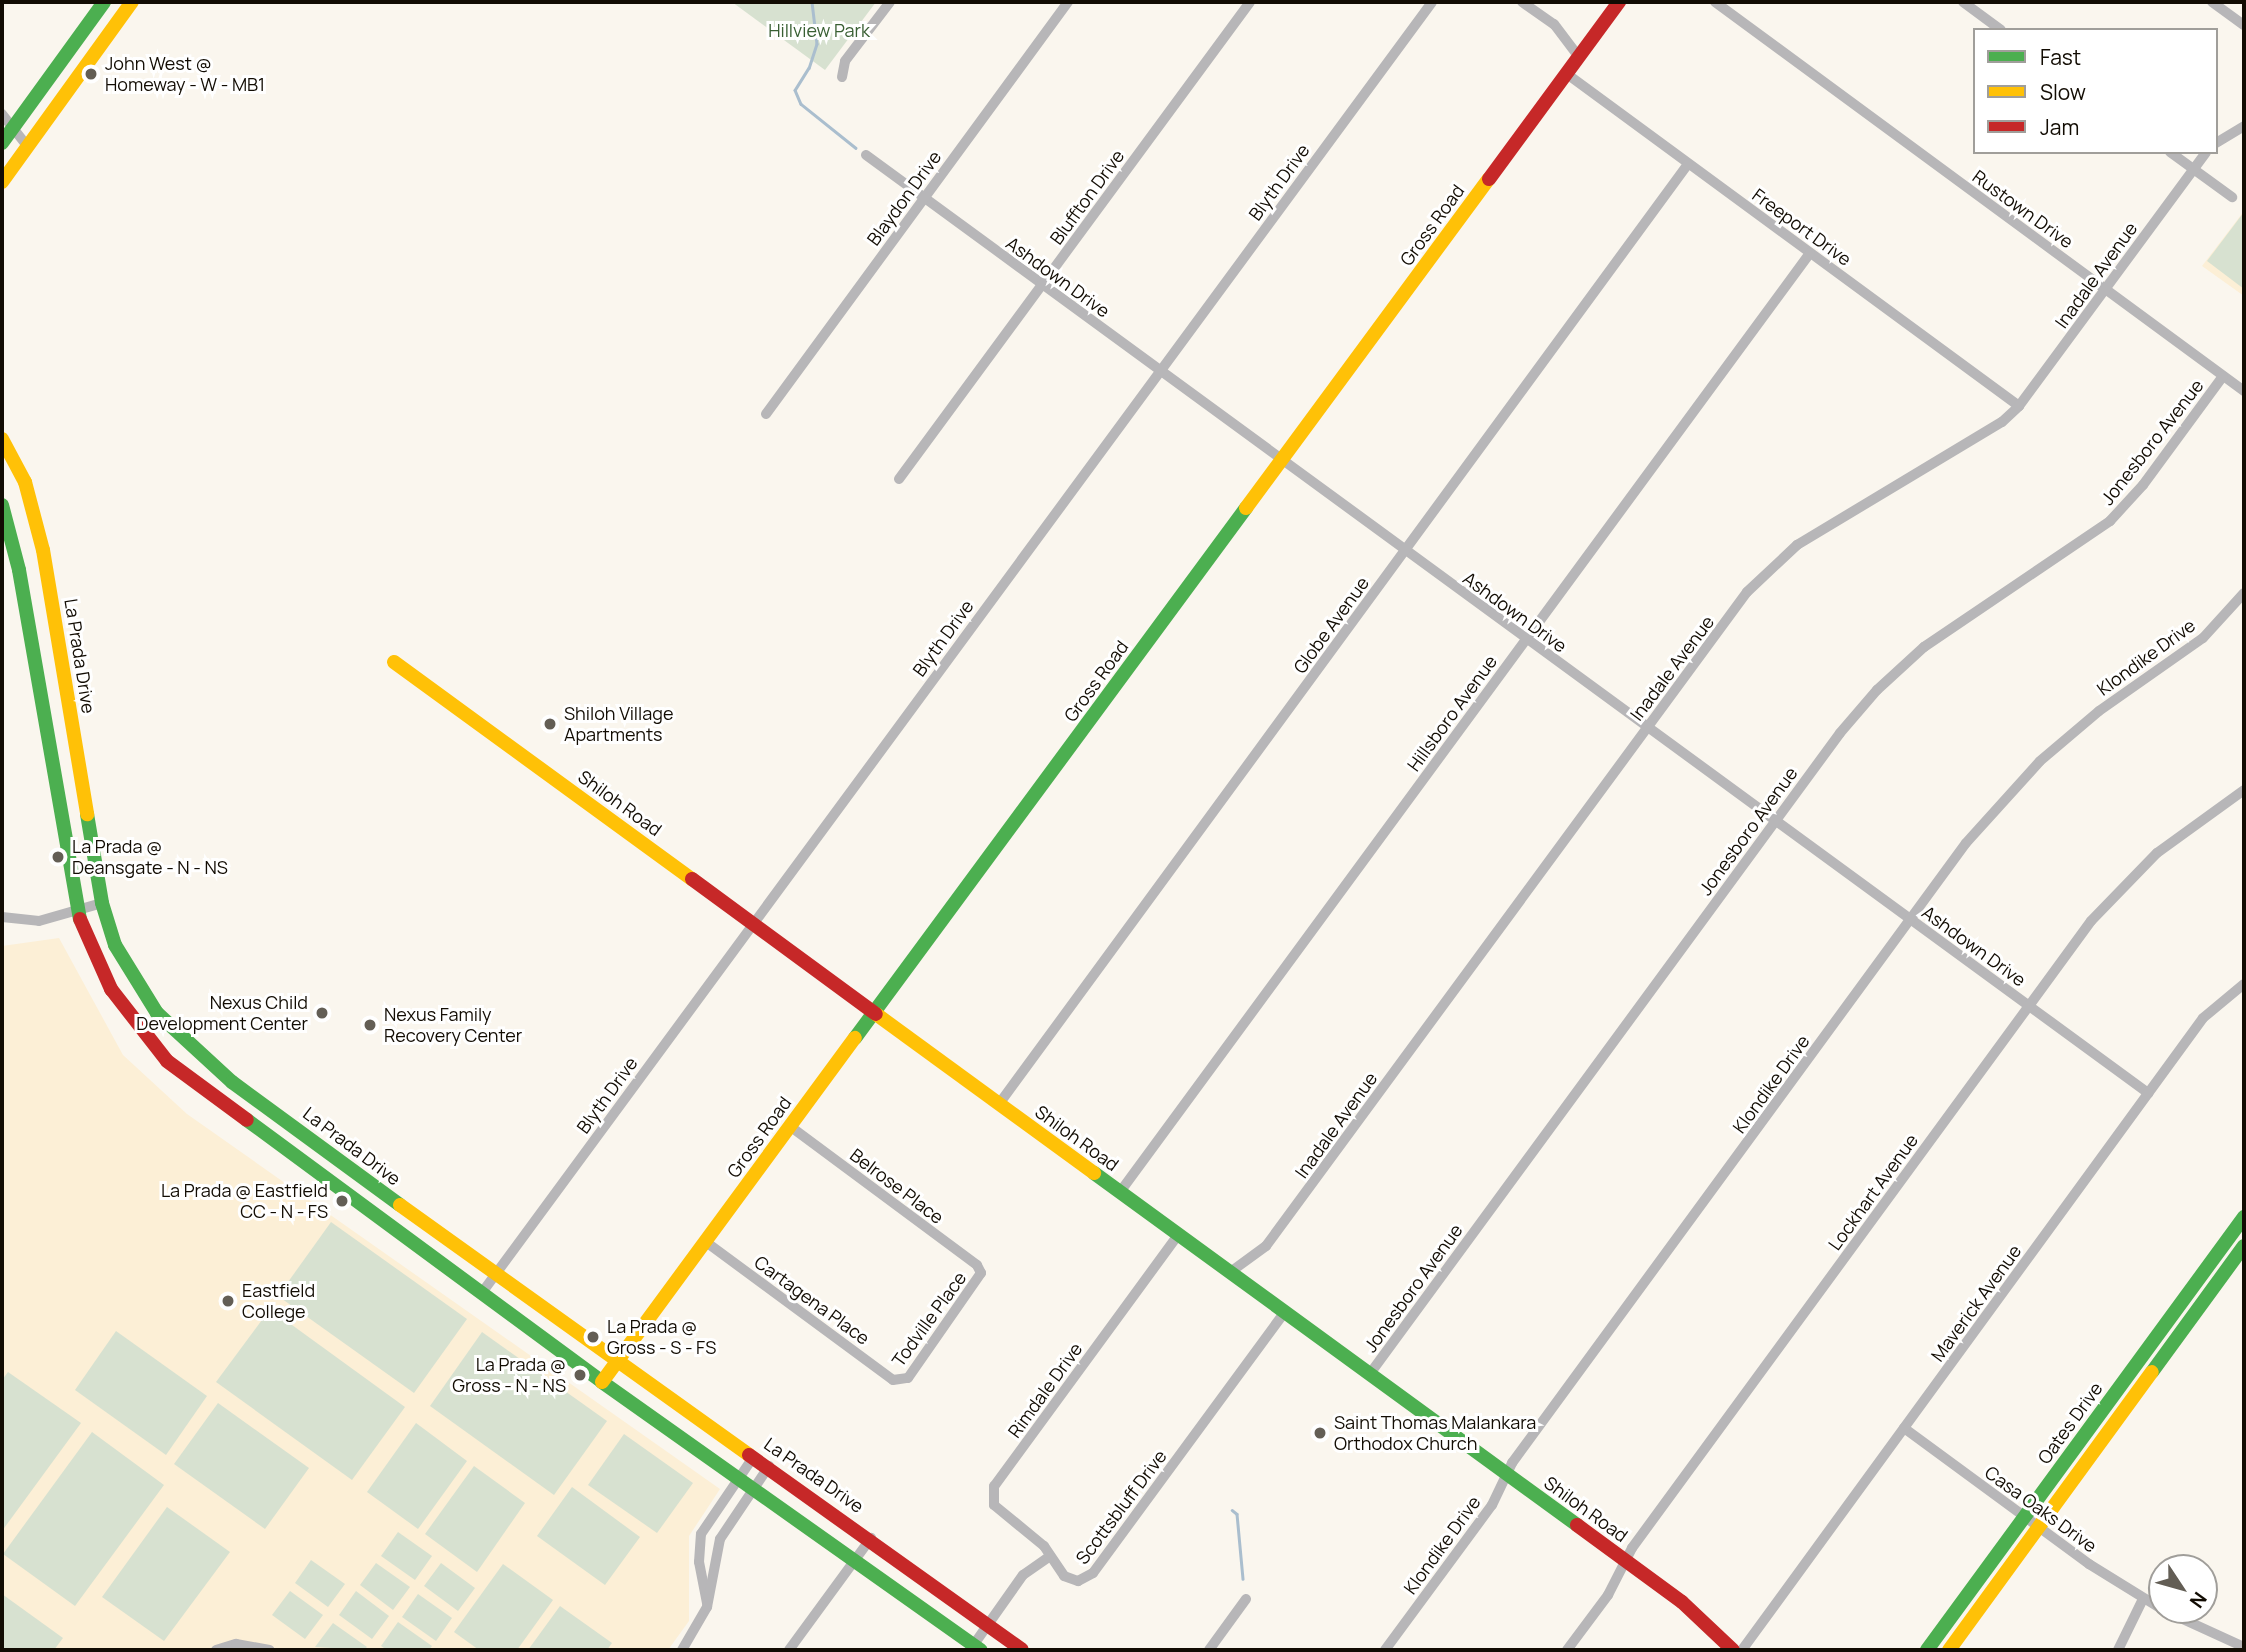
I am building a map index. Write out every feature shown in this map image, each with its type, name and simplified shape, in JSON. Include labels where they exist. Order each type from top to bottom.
[{"type":"main road","points":[[2,143],[104,2]]},
{"type":"main road","points":[[2,182],[132,2]]},
{"type":"main road","name":"Gross Road","points":[[602,1382],[1619,2]]},
{"type":"main road","points":[[91,20],[109,33]]},
{"type":"main road","name":"La Prada Drive","points":[[2,439],[34,509],[102,903],[115,945],[136,986],[186,1044],[312,1140],[617,1362],[871,1538],[1023,1650]]},
{"type":"main road","points":[[2,505],[13,539],[27,614],[77,912],[111,989],[167,1061],[297,1161],[602,1382],[856,1559],[975,1649]]},
{"type":"main road","points":[[27,614],[53,609]]},
{"type":"main road","name":"Shiloh Road","points":[[394,662],[1705,1620],[1733,1650]]},
{"type":"main road","points":[[167,1061],[186,1044]]},
{"type":"main road","points":[[297,1161],[312,1140]]},
{"type":"main road","name":"Oates Drive","points":[[1927,1650],[2244,1217]]},
{"type":"main road","name":"Oates Drive","points":[[1949,1650],[2244,1246]]},
{"type":"street","points":[[842,77],[845,61],[890,2]]},
{"type":"street","name":"Blaydon Drive","points":[[766,414],[1068,2]]},
{"type":"street","name":"Bluffton Drive","points":[[899,480],[1250,2]]},
{"type":"street","name":"Blyth Drive","points":[[481,1294],[1432,2]]},
{"type":"street","points":[[1522,2],[1553,24],[1579,57]]},
{"type":"street","name":"Rustown Drive","points":[[1715,2],[2244,391]]},
{"type":"street","points":[[1963,2],[1998,28]]},
{"type":"street","points":[[2212,2],[2244,25]]},
{"type":"street","name":"Freeport Drive","points":[[1567,74],[2019,406]]},
{"type":"street","points":[[2,114],[28,147]]},
{"type":"street","points":[[2218,142],[2244,126]]},
{"type":"street","points":[[2173,154],[2232,197]]},
{"type":"street","name":"Inadale Avenue","points":[[1229,1273],[1266,1246],[1647,727],[1772,566],[1797,545],[2001,422],[2019,406],[2204,154]]},
{"type":"street","name":"Ashdown Drive","points":[[866,155],[2148,1093]]},
{"type":"street","name":"Globe Avenue","points":[[999,1104],[1688,164]]},
{"type":"street","name":"Hillsboro Avenue","points":[[1120,1192],[1810,253]]},
{"type":"street","name":"Jonesboro Avenue","points":[[1369,1375],[1840,733],[1914,656],[2110,521],[2143,485],[2223,376]]},
{"type":"street","name":"Klondike Drive","points":[[1385,1650],[1492,1505],[1507,1475],[1966,843],[2040,761],[2099,711],[2203,638],[2244,593]]},
{"type":"street","name":"Lockhart Avenue","points":[[1567,1650],[1608,1595],[1625,1561],[2029,1006],[2127,881],[2176,838],[2244,789]]},
{"type":"street","points":[[2,918],[27,923],[77,912],[102,903]]},
{"type":"street","name":"Maverick Avenue","points":[[1742,1650],[2148,1093],[2217,1002],[2244,984]]},
{"type":"street","name":"Belrose Place","points":[[790,1127],[977,1265],[981,1273]]},
{"type":"street","name":"Rimdale Drive","points":[[1050,1556],[1035,1538],[994,1505],[994,1486],[1178,1235]]},
{"type":"street","name":"Cartagena Place","points":[[706,1242],[893,1380],[901,1381]]},
{"type":"street","name":"Todville Place","points":[[901,1381],[908,1377],[981,1273]]},
{"type":"street","name":"Scottsbluff Drive","points":[[975,1649],[1023,1575],[1050,1556],[1070,1580],[1086,1579],[1093,1573],[1284,1313]]},
{"type":"street","name":"Casa Oaks Drive","points":[[1904,1428],[2038,1528],[2148,1602]]},
{"type":"street","points":[[707,1607],[698,1547],[708,1521],[754,1456]]},
{"type":"street","points":[[682,1650],[707,1607],[720,1539],[769,1466]]},
{"type":"street","points":[[789,1650],[871,1538]]},
{"type":"street","points":[[1209,1650],[1246,1599]]},
{"type":"street","points":[[2118,1650],[2143,1599]]},
{"type":"street","name":"Casa Oaks Drive","points":[[2194,1624],[2244,1647]]},
{"type":"street","points":[[216,1650],[236,1644],[269,1650]]},
{"type":"shaded area","points":[[2244,211],[2244,296],[2202,266]]},
{"type":"shaded area","name":"Eastfield College","points":[[59,938],[123,1055],[187,1114],[720,1489],[689,1536],[689,1621],[668,1650],[2,1650],[2,946]]},
{"type":"green space","name":"Hillview Park","points":[[732,2],[876,2],[825,70]]},
{"type":"green space","points":[[2244,212],[2244,289],[2207,261]]},
{"type":"green space","points":[[331,1222],[467,1319],[414,1393],[278,1296]]},
{"type":"green space","points":[[270,1309],[405,1407],[352,1480],[216,1382]]},
{"type":"green space","points":[[116,1331],[207,1396],[166,1455],[75,1390]]},
{"type":"green space","points":[[482,1332],[607,1421],[554,1495],[430,1406]]},
{"type":"green space","points":[[8,1372],[81,1423],[2,1531],[2,1380]]},
{"type":"green space","points":[[218,1403],[309,1468],[265,1529],[174,1464]]},
{"type":"green space","points":[[416,1423],[467,1461],[418,1529],[367,1492]]},
{"type":"green space","points":[[92,1432],[164,1485],[75,1606],[3,1554]]},
{"type":"green space","points":[[624,1434],[693,1483],[657,1533],[588,1485]]},
{"type":"green space","points":[[474,1466],[525,1503],[477,1572],[425,1534]]},
{"type":"green space","points":[[572,1487],[640,1537],[605,1585],[537,1536]]},
{"type":"green space","points":[[167,1507],[230,1552],[164,1641],[102,1597]]},
{"type":"green space","points":[[398,1532],[432,1556],[415,1580],[381,1556]]},
{"type":"green space","points":[[311,1560],[345,1584],[328,1607],[295,1583]]},
{"type":"green space","points":[[376,1563],[410,1587],[393,1610],[360,1585]]},
{"type":"green space","points":[[441,1563],[475,1588],[458,1611],[424,1586]]},
{"type":"green space","points":[[503,1564],[553,1600],[517,1650],[479,1650],[454,1632]]},
{"type":"green space","points":[[290,1591],[323,1615],[305,1639],[272,1615]]},
{"type":"green space","points":[[356,1591],[389,1616],[372,1639],[339,1615]]},
{"type":"green space","points":[[2,1594],[63,1638],[54,1650],[2,1650]]},
{"type":"green space","points":[[418,1594],[452,1618],[436,1641],[402,1617]]},
{"type":"green space","points":[[560,1606],[612,1643],[607,1650],[528,1650]]},
{"type":"green space","points":[[398,1622],[432,1646],[429,1650],[387,1650],[381,1646]]},
{"type":"green space","points":[[333,1623],[367,1647],[364,1650],[315,1647]]},
{"type":"waterway","points":[[812,2],[817,44],[809,68],[795,90],[801,104],[856,148]]},
{"type":"waterway","points":[[1232,1510],[1237,1514],[1243,1579]]},
{"type":"traffic: fast","points":[[2,143],[104,2]]},
{"type":"traffic: fast","points":[[2,505],[19,570],[80,919]]},
{"type":"traffic: fast","points":[[855,1038],[1246,508]]},
{"type":"traffic: fast","points":[[87,814],[102,903],[115,945],[157,1013],[232,1082],[400,1205]]},
{"type":"traffic: fast","points":[[247,1120],[602,1382],[981,1650]]},
{"type":"traffic: fast","points":[[1094,1173],[1577,1525]]},
{"type":"traffic: fast","points":[[1927,1650],[2244,1217]]},
{"type":"traffic: fast","points":[[2152,1372],[2244,1246]]},
{"type":"traffic: slow","points":[[2,182],[132,2]]},
{"type":"traffic: slow","points":[[1246,508],[1489,179]]},
{"type":"traffic: slow","points":[[2,439],[25,482],[43,550],[87,814]]},
{"type":"traffic: slow","points":[[394,662],[692,879]]},
{"type":"traffic: slow","points":[[876,1014],[1094,1173]]},
{"type":"traffic: slow","points":[[602,1382],[855,1038]]},
{"type":"traffic: slow","points":[[400,1205],[749,1455]]},
{"type":"traffic: slow","points":[[1949,1650],[2152,1372]]},
{"type":"traffic: jam","points":[[1489,179],[1619,2]]},
{"type":"traffic: jam","points":[[692,879],[876,1014]]},
{"type":"traffic: jam","points":[[80,919],[111,989],[167,1061],[247,1120]]},
{"type":"traffic: jam","points":[[749,1455],[1022,1650]]},
{"type":"traffic: jam","points":[[1577,1525],[1682,1602],[1733,1650]]},
{"type":"place","name":"John West @ Homeway - W - MB1","points":[[91,74]]},
{"type":"place","name":"Shiloh Village Apartments","points":[[550,724]]},
{"type":"place","name":"La Prada @ Deansgate - N - NS","points":[[58,857]]},
{"type":"place","name":"Nexus Child Development Center","points":[[322,1013]]},
{"type":"place","name":"Nexus Family Recovery Center","points":[[370,1025]]},
{"type":"place","name":"La Prada @ Eastfield CC - N - FS","points":[[342,1201]]},
{"type":"place","name":"Eastfield College","points":[[228,1301]]},
{"type":"place","name":"La Prada @ Gross - S - FS","points":[[593,1337]]},
{"type":"place","name":"La Prada @ Gross - N - NS","points":[[580,1375]]},
{"type":"place","name":"Saint Thomas Malankara Orthodox Church","points":[[1320,1433]]}]
